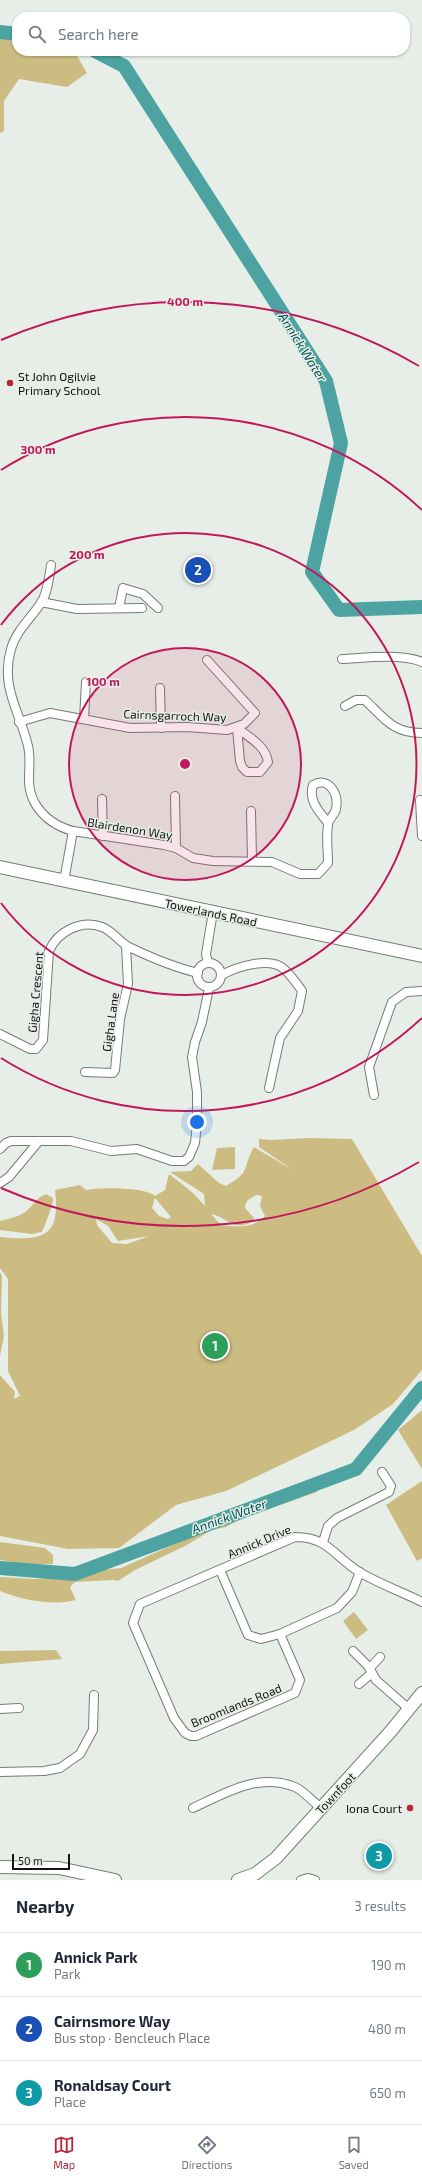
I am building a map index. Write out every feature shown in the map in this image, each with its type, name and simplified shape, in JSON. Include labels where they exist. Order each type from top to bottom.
[{"type":"street","points":[[51,565],[46,593],[15,638],[11,649],[7,670],[9,690],[28,746],[28,777],[33,799],[46,817],[59,826],[73,831]]},
{"type":"street","points":[[119,608],[123,588],[143,594],[158,608]]},
{"type":"street","points":[[41,602],[77,609],[142,608]]},
{"type":"street","points":[[342,659],[415,658],[422,662]]},
{"type":"street","name":"Cairnsgarroch Way","points":[[19,722],[50,713],[130,728],[187,727],[212,730],[237,728],[250,719],[255,713],[207,660]]},
{"type":"street","points":[[84,719],[86,682]]},
{"type":"street","points":[[160,688],[161,728]]},
{"type":"street","points":[[345,706],[356,700],[365,700],[396,729],[407,733],[422,733]]},
{"type":"street","points":[[237,728],[256,742],[265,753],[268,762],[260,772],[247,772],[242,767],[237,728]]},
{"type":"street","name":"Blairdenon Way","points":[[64,881],[73,831],[164,844],[176,848],[193,858],[213,861],[252,860],[272,862],[300,874],[318,874],[328,863],[328,823],[336,810],[337,802],[330,786],[325,782],[319,782],[313,785],[310,793],[312,801],[328,823]]},
{"type":"street","points":[[175,796],[176,848]]},
{"type":"street","points":[[102,799],[104,836]]},
{"type":"street","points":[[420,800],[422,836]]},
{"type":"street","points":[[251,811],[252,860]]},
{"type":"street","name":"Towerlands Road","points":[[0,867],[422,956]]},
{"type":"street","points":[[208,963],[206,954],[213,912]]},
{"type":"street","name":"Gigha Crescent","points":[[0,1034],[25,1048],[36,1049],[43,1040],[49,952],[55,940],[69,930],[86,925],[102,927],[114,934],[126,946],[166,964],[198,973]]},
{"type":"street","name":"Gigha Lane","points":[[85,1072],[108,1074],[113,1073],[115,1070],[120,1019],[128,984],[126,946]]},
{"type":"street","points":[[209,988],[200,983],[198,973],[201,967],[208,963],[217,966],[222,975]]},
{"type":"street","points":[[209,988],[218,984],[222,975],[234,968],[261,963],[276,965],[284,968],[302,991],[298,1010],[280,1038],[269,1088]]},
{"type":"street","points":[[0,1149],[11,1141],[76,1142],[111,1151],[137,1149],[172,1161],[184,1161],[189,1157],[195,1143],[197,1123],[197,1092],[192,1057],[195,1042],[202,1022],[209,988]]},
{"type":"street","points":[[374,1095],[369,1067],[392,1002],[406,992],[422,991]]},
{"type":"street","points":[[0,1183],[9,1177],[38,1141]]},
{"type":"street","points":[[323,1542],[328,1526],[338,1518],[389,1492],[391,1486],[382,1472]]},
{"type":"street","name":"Annick Drive","points":[[133,1623],[140,1604],[295,1537],[309,1537],[323,1542],[360,1572],[422,1602]]},
{"type":"street","points":[[220,1570],[248,1635],[261,1639],[280,1634],[337,1608],[352,1592],[360,1572]]},
{"type":"street","name":"Broomlands Road","points":[[133,1623],[174,1718],[185,1733],[191,1736],[295,1693],[300,1680],[280,1634]]},
{"type":"street","points":[[353,1651],[371,1670],[376,1680],[409,1709]]},
{"type":"street","points":[[359,1684],[380,1657]]},
{"type":"street","name":"Townfoot","points":[[238,1880],[255,1874],[276,1858],[422,1693]]},
{"type":"street","points":[[0,1772],[44,1771],[60,1768],[80,1754],[93,1730],[94,1695]]},
{"type":"street","points":[[0,1708],[18,1708]]},
{"type":"street","points":[[192,1808],[246,1784],[275,1781],[296,1787],[321,1808]]},
{"type":"street","points":[[0,1867],[59,1868],[115,1880]]},
{"type":"street","points":[[301,1880],[308,1878],[315,1880]]},
{"type":"shaded area","points":[[0,36],[12,37],[12,56],[77,56],[87,73],[67,87],[19,79],[4,101],[4,131],[0,133]]},
{"type":"shaded area","points":[[310,1138],[352,1139],[422,1256],[422,1370],[393,1404],[354,1430],[226,1491],[176,1505],[119,1548],[68,1549],[0,1536],[0,1375],[15,1392],[14,1399],[20,1396],[8,1371],[8,1279],[0,1268],[0,1237],[27,1238],[37,1237],[46,1233],[51,1227],[55,1218],[55,1190],[80,1185],[86,1190],[101,1188],[133,1189],[150,1193],[155,1196],[165,1190],[169,1174],[192,1192],[205,1206],[204,1194],[170,1172],[191,1171],[198,1164],[219,1183],[226,1186],[240,1177],[243,1173],[254,1147],[294,1171],[259,1147],[259,1139],[270,1140]],"holes":[[[256,1195],[262,1196],[260,1206],[265,1216],[250,1225],[244,1226],[221,1225],[211,1214],[235,1225],[246,1224],[254,1221],[254,1218],[245,1208],[247,1201]],[[155,1198],[171,1217],[168,1219],[159,1216],[152,1208]],[[96,1219],[108,1226],[118,1241],[149,1236],[127,1244],[112,1243],[97,1225]]]},
{"type":"shaded area","points":[[235,1147],[235,1169],[212,1170],[217,1148]]},
{"type":"shaded area","points":[[46,1194],[53,1198],[53,1201],[42,1232],[32,1234],[0,1230],[0,1221],[24,1213],[36,1200]]},
{"type":"shaded area","points":[[0,1272],[2,1276],[1,1312],[4,1336],[0,1356]]},
{"type":"shaded area","points":[[422,1410],[422,1469],[398,1430]]},
{"type":"shaded area","points":[[321,1478],[317,1492],[241,1519],[226,1527],[212,1530],[185,1546],[135,1570],[118,1581],[75,1582],[70,1587],[76,1600],[67,1602],[38,1601],[18,1597],[0,1591],[0,1577],[36,1579],[65,1577],[65,1573],[66,1577],[77,1573],[121,1568],[186,1539],[219,1520],[286,1495],[300,1488],[307,1488],[314,1481]]},
{"type":"shaded area","points":[[422,1481],[422,1558],[417,1561],[386,1505]]},
{"type":"shaded area","points":[[0,1542],[45,1548],[53,1555],[53,1564],[22,1564],[0,1560]]},
{"type":"shaded area","points":[[354,1612],[368,1630],[356,1639],[343,1621]]},
{"type":"shaded area","points":[[56,1650],[62,1659],[0,1664],[0,1651]]},
{"type":"waterway","name":"Annick Water","points":[[0,32],[12,33]]},
{"type":"waterway","name":"Annick Water","points":[[105,56],[124,66],[326,381],[341,443],[312,572],[339,610],[422,607]]},
{"type":"waterway","name":"Annick Water","points":[[0,1568],[75,1574],[356,1469],[422,1388]]},
{"type":"place","name":"St John Ogilvie Primary School","points":[[10,383]]},
{"type":"place","name":"Cairnsmore Way","points":[[198,570]]},
{"type":"place","name":"Annick Park","points":[[215,1346]]},
{"type":"place","name":"Iona Court","points":[[410,1808]]},
{"type":"place","name":"Ronaldsay Court","points":[[379,1856]]}]
